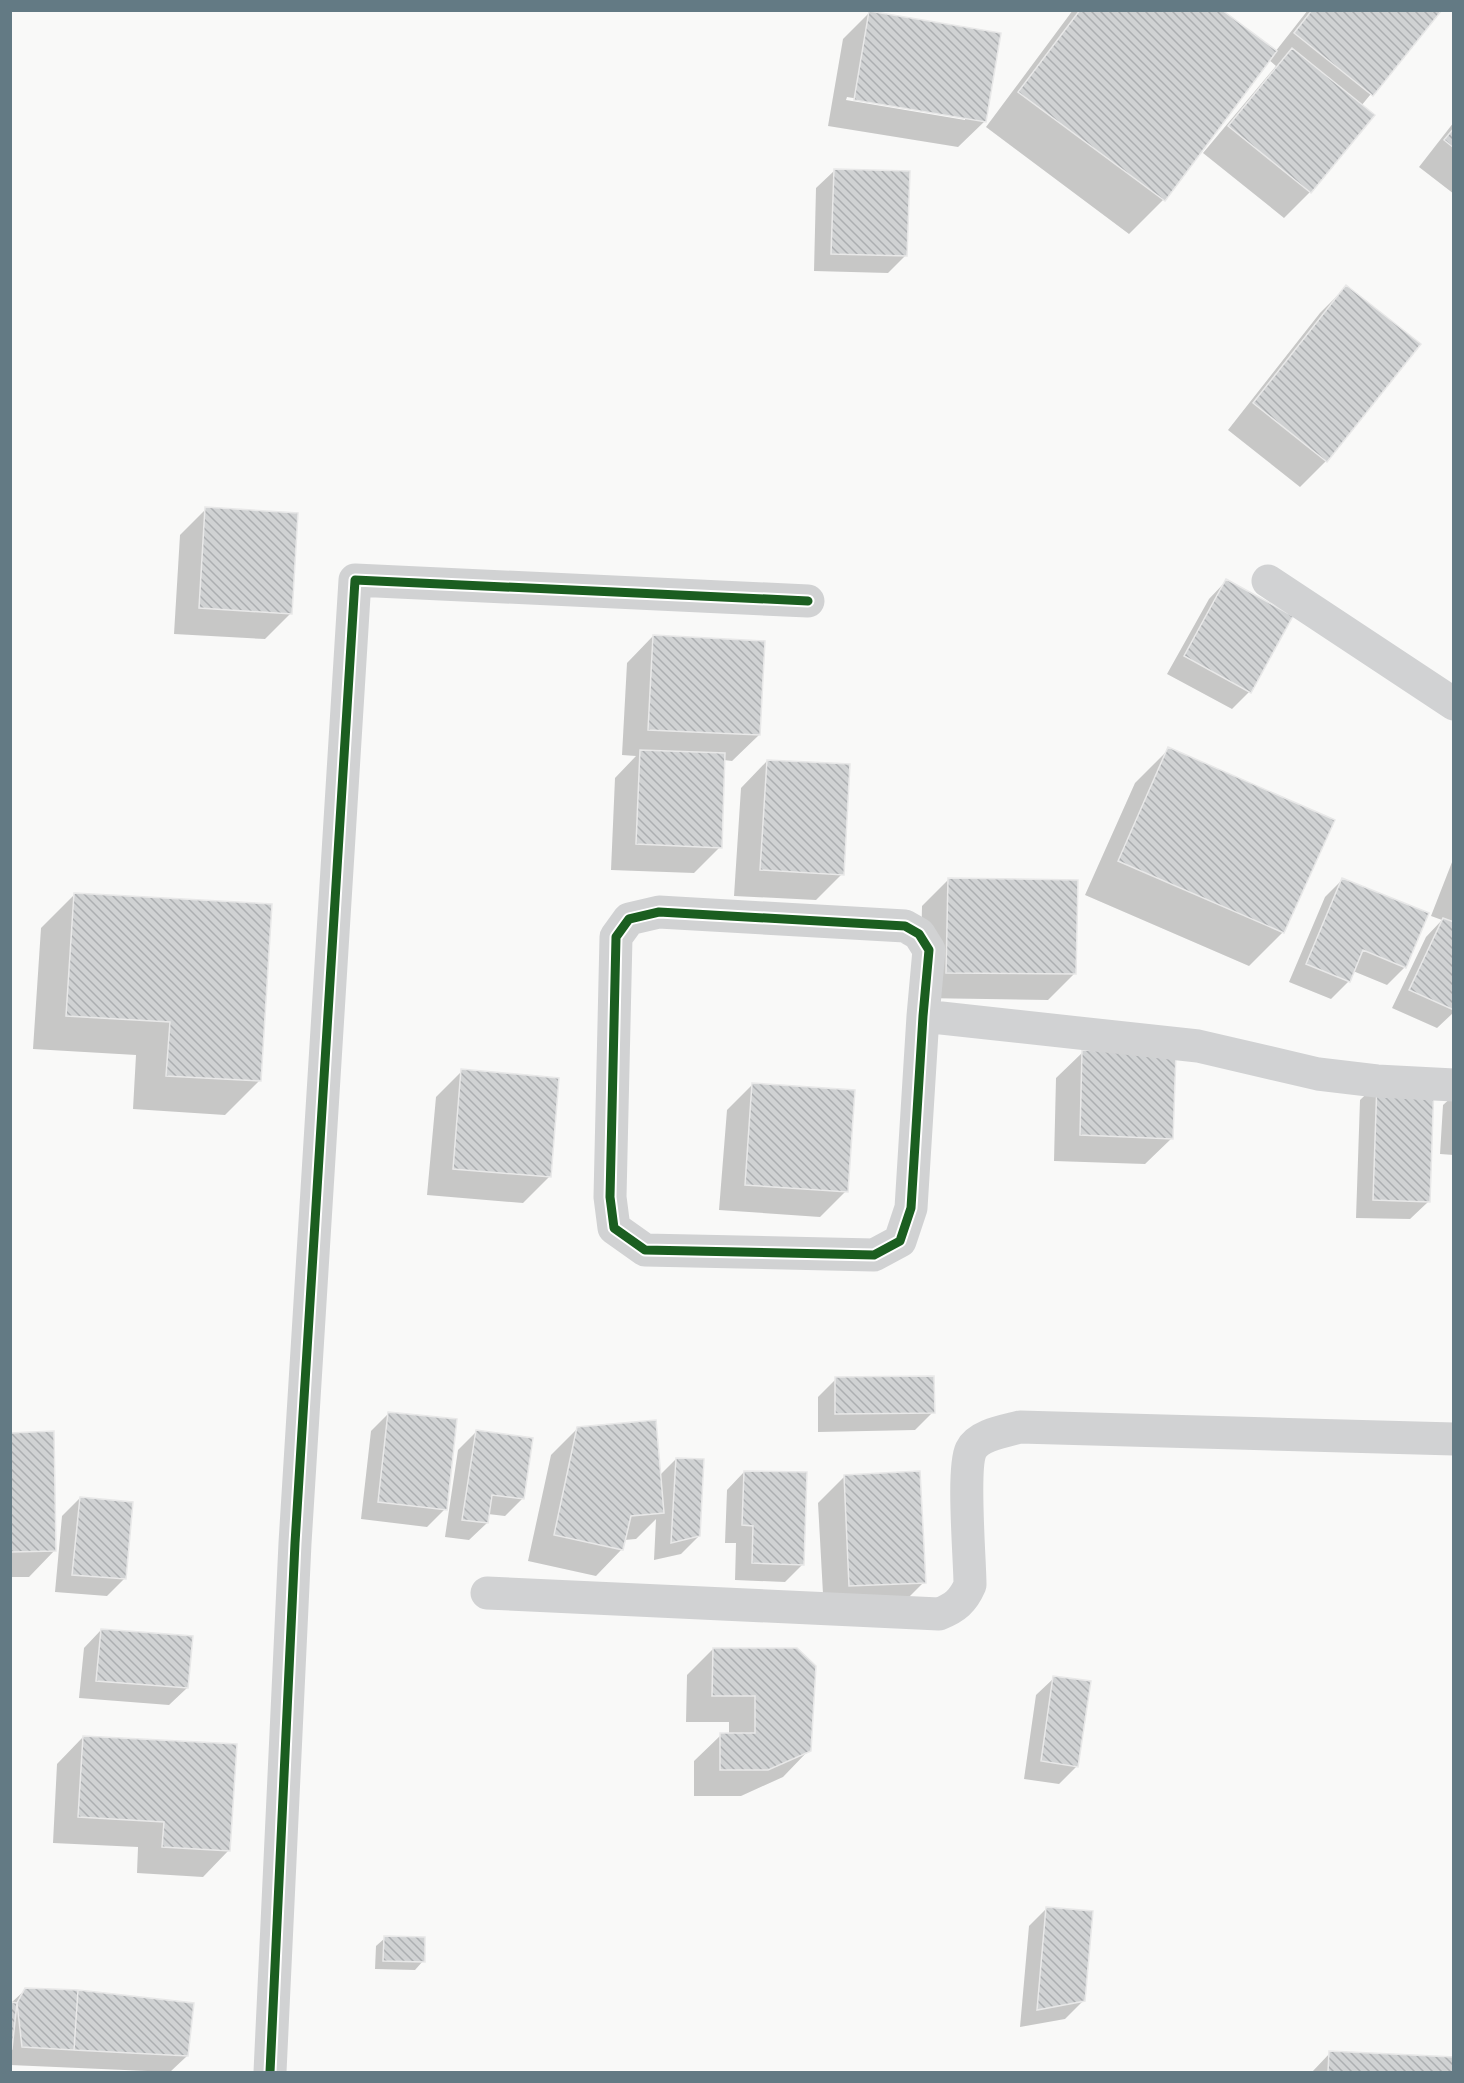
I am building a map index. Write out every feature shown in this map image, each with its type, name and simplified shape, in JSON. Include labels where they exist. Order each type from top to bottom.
[{"type":"street","points":[[270,2073],[295,1543],[356,580],[808,601]]},
{"type":"street","points":[[1268,581],[1454,704]]},
{"type":"street","points":[[658,912],[905,926],[919,934],[930,950],[923,1016],[911,1208],[900,1241],[874,1255],[645,1250],[614,1228],[610,1197],[616,938],[628,919],[658,912]]},
{"type":"street","points":[[923,1016],[1198,1046],[1318,1074],[1454,1085]]},
{"type":"street","points":[[487,1593],[939,1614],[952,1610],[964,1598],[970,1585],[967,1469],[971,1449],[989,1435],[1020,1427],[1454,1439]]},
{"type":"building","points":[[1080,10],[1222,10],[1277,51],[1165,201],[1018,92]]},
{"type":"building","points":[[1312,10],[1442,10],[1373,96],[1294,33]]},
{"type":"building","points":[[869,11],[1001,33],[986,122],[854,100]]},
{"type":"building","points":[[1292,48],[1375,115],[1311,193],[1228,126]]},
{"type":"building","points":[[1454,128],[1454,148],[1444,140]]},
{"type":"building","points":[[834,169],[910,171],[907,256],[831,254]]},
{"type":"building","points":[[1346,285],[1421,344],[1327,462],[1253,403]]},
{"type":"building","points":[[205,507],[298,513],[292,614],[199,608]]},
{"type":"building","points":[[1226,579],[1293,616],[1251,693],[1184,656]]},
{"type":"building","points":[[653,635],[765,641],[760,735],[648,730]]},
{"type":"building","points":[[1168,747],[1335,820],[1284,933],[1118,861]]},
{"type":"building","points":[[640,750],[725,753],[722,848],[636,844]]},
{"type":"building","points":[[767,760],[850,764],[844,875],[760,870]]},
{"type":"building","points":[[948,878],[1078,880],[1076,974],[946,973]]},
{"type":"building","points":[[1342,878],[1429,913],[1406,968],[1363,950],[1350,982],[1306,964]]},
{"type":"building","points":[[74,893],[272,904],[261,1081],[166,1076],[170,1022],[66,1016]]},
{"type":"building","points":[[1443,918],[1454,922],[1454,1010],[1409,990]]},
{"type":"building","points":[[1082,1050],[1176,1053],[1173,1139],[1080,1135]]},
{"type":"building","points":[[461,1069],[559,1078],[551,1177],[453,1169]]},
{"type":"building","points":[[1377,1081],[1434,1083],[1430,1202],[1373,1200]]},
{"type":"building","points":[[752,1083],[855,1090],[848,1192],[745,1185]]},
{"type":"building","points":[[934,1376],[935,1413],[835,1414],[835,1377]]},
{"type":"building","points":[[388,1412],[457,1419],[447,1510],[378,1502]]},
{"type":"building","points":[[656,1420],[664,1513],[631,1516],[623,1550],[554,1535],[577,1427]]},
{"type":"building","points":[[476,1430],[533,1438],[524,1499],[492,1495],[488,1523],[462,1520]]},
{"type":"building","points":[[54,1431],[56,1551],[10,1552],[10,1433]]},
{"type":"building","points":[[676,1458],[704,1459],[700,1536],[671,1543]]},
{"type":"building","points":[[744,1471],[807,1472],[804,1565],[752,1563],[753,1526],[742,1525]]},
{"type":"building","points":[[920,1471],[926,1583],[849,1586],[844,1475]]},
{"type":"building","points":[[80,1497],[133,1502],[126,1579],[72,1575]]},
{"type":"building","points":[[101,1629],[193,1636],[188,1688],[96,1681]]},
{"type":"building","points":[[713,1648],[797,1648],[816,1666],[811,1751],[768,1770],[720,1770],[720,1733],[755,1733],[755,1696],[712,1696]]},
{"type":"building","points":[[1053,1676],[1091,1681],[1078,1767],[1041,1761]]},
{"type":"building","points":[[83,1736],[237,1744],[230,1851],[162,1847],[164,1822],[78,1817]]},
{"type":"building","points":[[1046,1907],[1093,1911],[1085,2001],[1037,2010]]},
{"type":"building","points":[[384,1936],[425,1937],[425,1962],[383,1961]]},
{"type":"building","points":[[25,1988],[78,1990],[74,2050],[22,2047],[17,2003]]},
{"type":"building","points":[[78,1990],[194,2003],[188,2056],[74,2050]]},
{"type":"building","points":[[10,2002],[17,2003],[12,2049],[10,2049]]},
{"type":"building","points":[[1329,2051],[1454,2057],[1454,2072],[1328,2072]]},
{"type":"cycle path","points":[[270,2072],[295,1543],[355,580],[808,601]]},
{"type":"cycle path","points":[[659,912],[905,926],[919,934],[929,950],[911,1208],[900,1241],[874,1255],[645,1250],[614,1228],[610,1197],[616,937],[629,919],[659,912]]}]
